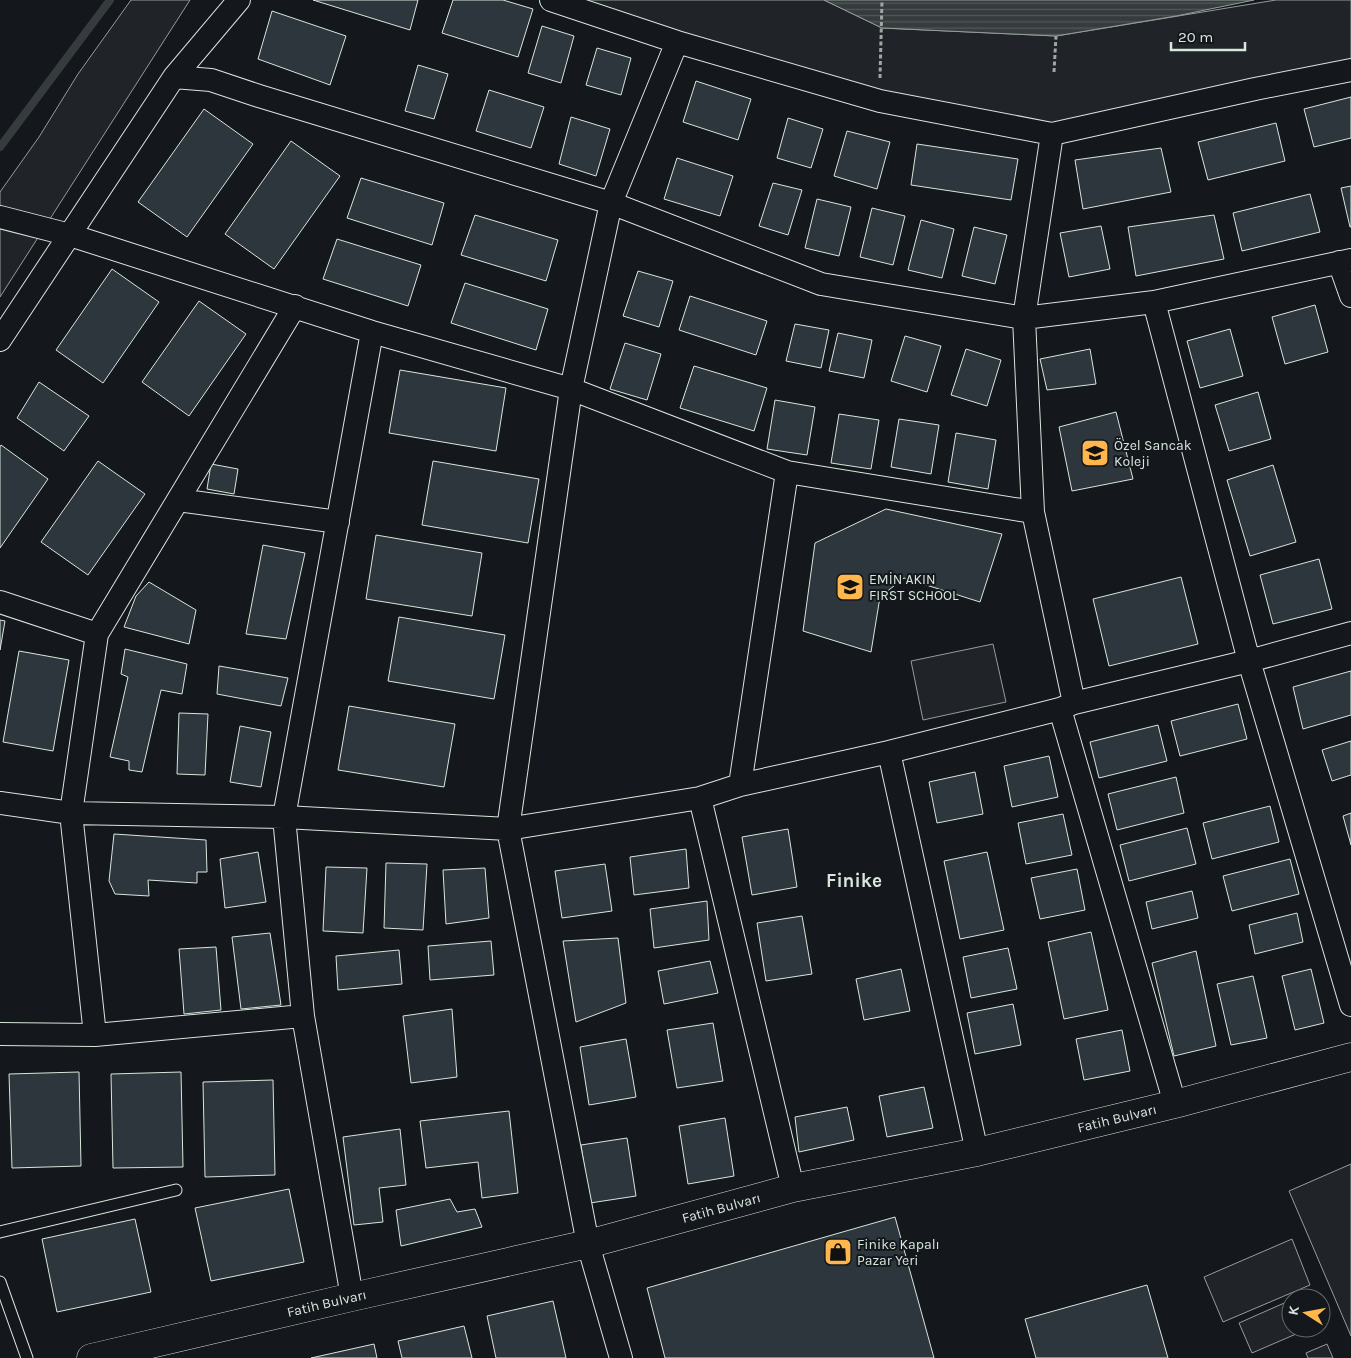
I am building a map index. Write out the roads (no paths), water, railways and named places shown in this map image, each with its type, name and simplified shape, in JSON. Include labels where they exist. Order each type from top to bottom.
[{"type":"street","points":[[0,340],[174,77],[222,0]]},
{"type":"street","points":[[174,77],[239,0]]},
{"type":"street","points":[[551,0],[676,42],[880,101],[1052,134],[1351,70]]},
{"type":"street","points":[[621,1358],[588,1244],[508,829],[571,389],[611,203],[676,42]]},
{"type":"street","points":[[174,77],[211,80],[611,203],[821,284],[1024,318],[1154,302],[1345,261],[1351,296]]},
{"type":"street","points":[[1052,134],[1024,318],[1032,512],[1067,706],[1175,1104]]},
{"type":"street","points":[[0,217],[70,234],[372,332],[571,389],[787,472],[1032,512]]},
{"type":"street","points":[[1154,302],[1249,661],[1351,1005]]},
{"type":"street","points":[[95,1035],[71,813],[96,634],[295,306]]},
{"type":"street","points":[[352,1297],[303,1016],[284,816],[372,332]]},
{"type":"street","points":[[740,786],[787,472]]},
{"type":"street","points":[[178,500],[338,522]]},
{"type":"street","points":[[0,602],[96,634]]},
{"type":"street","points":[[0,803],[71,813],[284,816],[508,829],[700,798],[740,786],[888,752],[1249,661],[1351,633]]},
{"type":"street","points":[[888,752],[977,1152]]},
{"type":"street","points":[[700,798],[793,1188]]},
{"type":"street","points":[[0,1034],[95,1035],[303,1016]]},
{"type":"street","name":"Fatih Bulvarı","points":[[91,1358],[588,1244],[793,1188],[977,1152],[1175,1104],[1351,1057]]},
{"type":"lane","points":[[0,1232],[176,1190]]},
{"type":"lane","points":[[0,1282],[27,1358]]},
{"type":"waterway","points":[[0,147],[110,0]]},
{"type":"place","name":"Özel Sancak Koleji","points":[[1095,453]]},
{"type":"place","name":"EMİN AKIN FIRST SCHOOL","points":[[850,587]]},
{"type":"place","name":"Finike Kapalı Pazar Yeri","points":[[838,1252]]},
{"type":"district","name":"Finike","points":[[854,880]]}]
